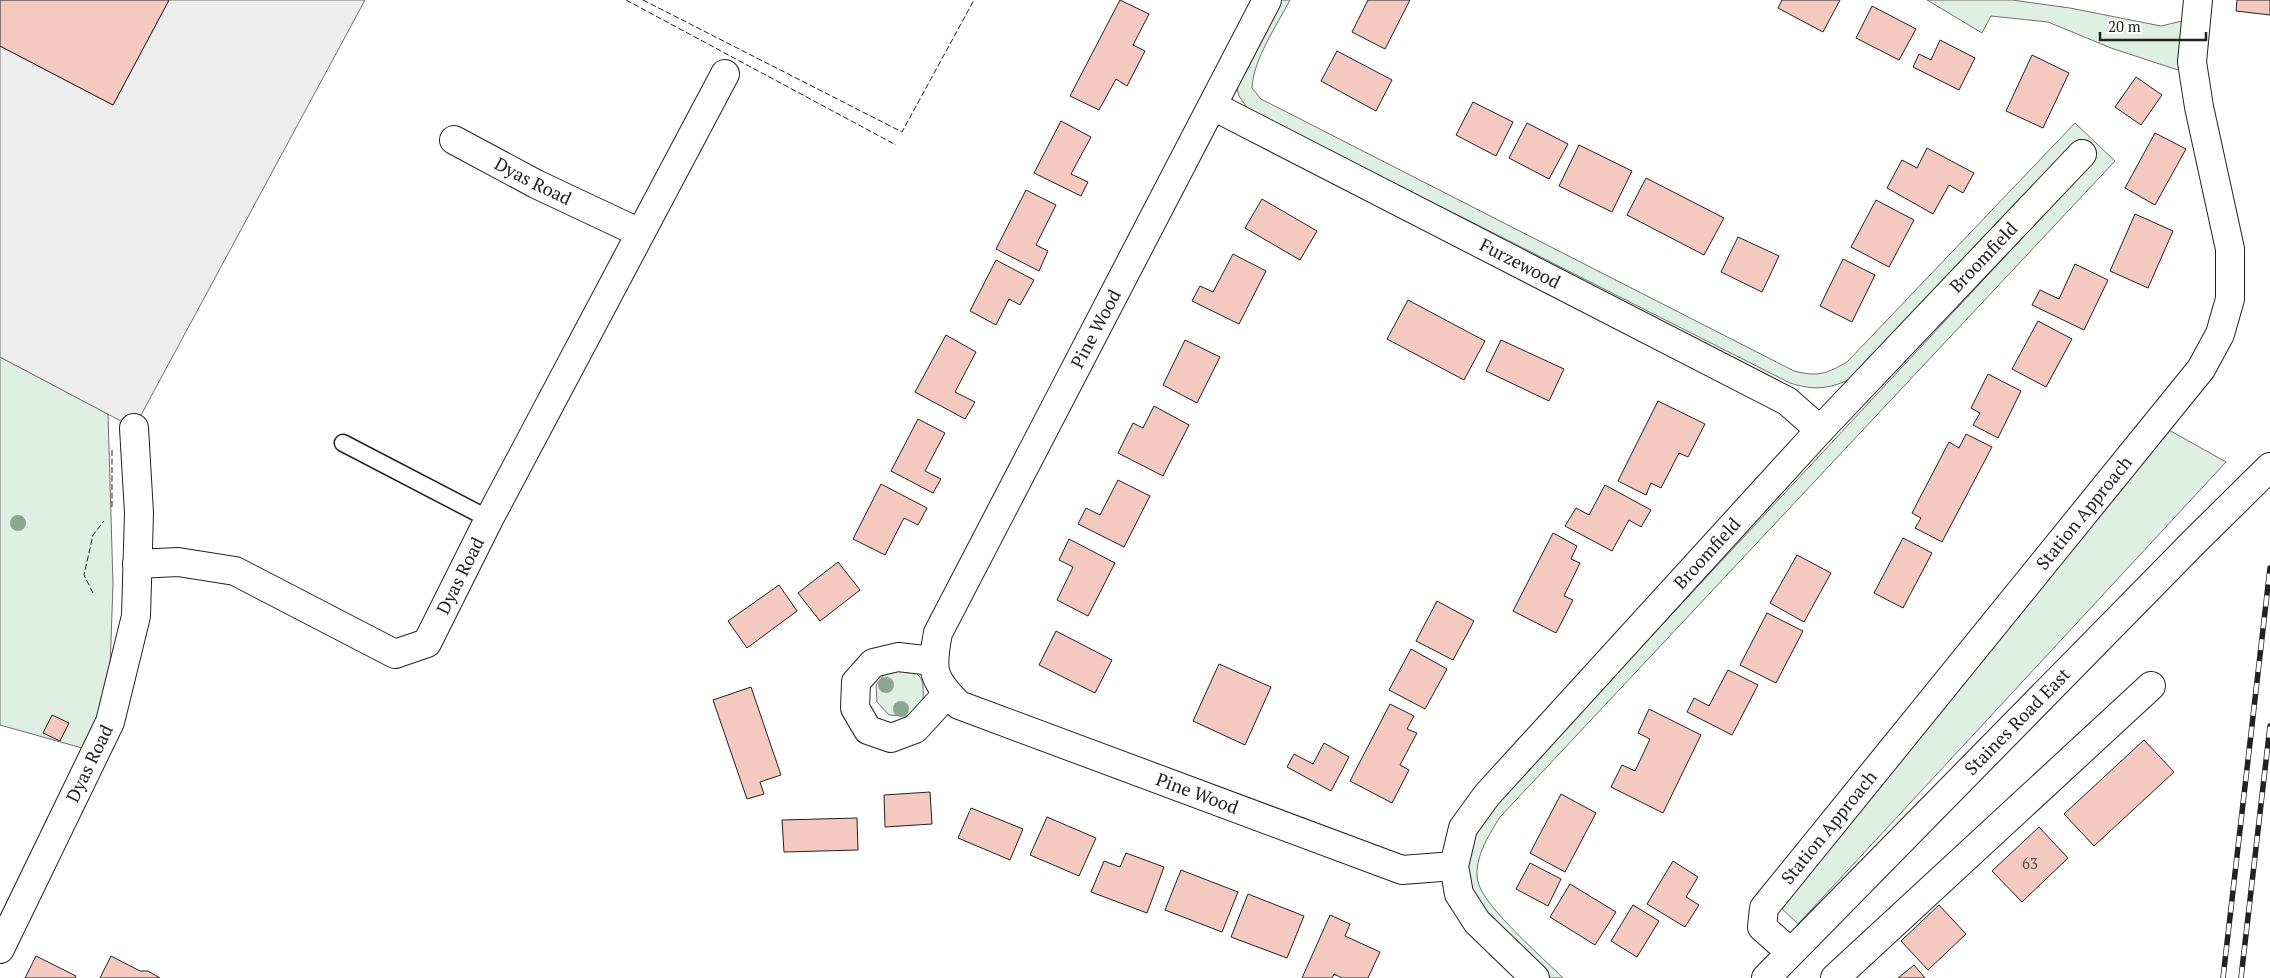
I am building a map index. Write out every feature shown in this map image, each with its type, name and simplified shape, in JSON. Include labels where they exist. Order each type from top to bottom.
[{"type":"main road","name":"Pine Wood","points":[[1267,0],[938,633],[933,661],[936,678],[947,694],[959,705],[1402,870],[1454,866]]},
{"type":"main road","name":"Station Approach","points":[[1790,952],[1762,927],[1764,908],[2201,369],[2220,334],[2230,299],[2230,249],[2199,107],[2192,62],[2198,0]]},
{"type":"main road","name":"Dyas Road","points":[[137,564],[178,562],[235,571],[395,654],[427,643],[489,519],[725,74]]},
{"type":"main road","name":"Furzewood","points":[[1213,106],[1787,401],[1820,430]]},
{"type":"main road","name":"Dyas Road","points":[[454,140],[536,184],[640,233]]},
{"type":"main road","name":"Broomfield","points":[[1535,978],[1477,922],[1459,894],[1454,866],[1463,828],[1487,794],[1820,430],[2082,154]]},
{"type":"main road","name":"Dyas Road","points":[[0,949],[110,722],[136,616],[139,513],[134,428]]},
{"type":"main road","name":"Staines Road East","points":[[1766,978],[2194,541],[2270,468]]},
{"type":"main road","points":[[933,661],[898,657],[874,663],[856,682],[855,708],[868,730],[891,738],[916,729],[947,694]]},
{"type":"main road","points":[[1835,978],[2151,686]]},
{"type":"lane","points":[[343,443],[489,519]]},
{"type":"green space","points":[[1277,0],[1290,0],[1266,43],[1253,77],[1252,88],[1261,99],[1794,371],[1802,373],[1822,373],[1847,362],[2075,123],[2115,161],[1500,817],[1486,840],[1479,858],[1477,876],[1479,885],[1484,895],[1504,920],[1563,978],[1551,978],[1516,945],[1489,917],[1471,890],[1467,878],[1468,857],[1484,820],[1496,803],[2094,161],[2082,154],[1854,377],[1823,388],[1799,386],[1248,109],[1239,96],[1236,85]]},
{"type":"green space","points":[[1927,0],[2012,0],[2070,8],[2161,26],[2182,21],[2181,71],[2111,48],[2048,22],[1991,16],[1982,33]]},
{"type":"green space","points":[[0,357],[108,414],[113,584],[107,755],[0,725]]},
{"type":"green space","points":[[2169,430],[2226,462],[1798,924],[1777,904]]},
{"type":"green space","points":[[902,665],[921,679],[923,701],[907,716],[889,715],[877,702],[876,685],[887,671]]},
{"type":"shaded area","points":[[169,0],[365,0],[134,428],[0,357],[0,46],[113,105]]},
{"type":"building","points":[[0,0],[169,0],[113,105],[0,46]]},
{"type":"building","points":[[1120,0],[1149,14],[1133,45],[1145,51],[1127,86],[1116,79],[1099,110],[1070,96]]},
{"type":"building","points":[[1368,0],[1410,0],[1385,49],[1352,32]]},
{"type":"building","points":[[1782,0],[1840,0],[1823,32],[1778,8]]},
{"type":"building","points":[[2237,0],[2270,0],[2270,15],[2236,11]]},
{"type":"building","points":[[1872,6],[1916,29],[1899,60],[1856,38]]},
{"type":"building","points":[[1940,40],[1975,58],[1959,90],[1913,67],[1919,54],[1931,60]]},
{"type":"building","points":[[1337,51],[1392,80],[1376,111],[1321,81]]},
{"type":"building","points":[[2032,55],[2069,73],[2043,128],[2006,111]]},
{"type":"building","points":[[2136,77],[2162,95],[2141,125],[2115,107]]},
{"type":"building","points":[[1473,102],[1513,122],[1496,156],[1456,135]]},
{"type":"building","points":[[1061,121],[1091,137],[1071,174],[1088,182],[1081,196],[1034,173]]},
{"type":"building","points":[[1527,123],[1568,144],[1549,179],[1509,158]]},
{"type":"building","points":[[2155,133],[2186,149],[2155,205],[2125,188]]},
{"type":"building","points":[[1579,145],[1632,171],[1612,212],[1559,186]]},
{"type":"building","points":[[1927,148],[1974,173],[1963,193],[1949,185],[1933,214],[1887,188],[1902,160],[1917,168]]},
{"type":"building","points":[[1646,178],[1724,218],[1704,255],[1627,215]]},
{"type":"building","points":[[1026,190],[1056,205],[1036,245],[1048,251],[1039,271],[996,249]]},
{"type":"building","points":[[1262,199],[1317,231],[1300,260],[1245,228]]},
{"type":"building","points":[[1876,200],[1914,220],[1889,267],[1851,247]]},
{"type":"building","points":[[2135,214],[2173,231],[2148,288],[2110,271]]},
{"type":"building","points":[[1738,237],[1779,256],[1762,292],[1721,272]]},
{"type":"building","points":[[1233,254],[1266,271],[1239,324],[1192,301],[1200,286],[1213,292]]},
{"type":"building","points":[[1843,259],[1875,275],[1852,322],[1820,306]]},
{"type":"building","points":[[996,260],[1034,280],[1020,305],[1009,299],[996,325],[970,311]]},
{"type":"building","points":[[2075,264],[2108,280],[2084,330],[2032,305],[2040,290],[2059,299]]},
{"type":"building","points":[[1408,300],[1485,341],[1464,380],[1387,339]]},
{"type":"building","points":[[2038,321],[2072,339],[2046,387],[2012,369]]},
{"type":"building","points":[[946,335],[976,352],[955,392],[975,402],[965,419],[915,392]]},
{"type":"building","points":[[1185,340],[1220,357],[1197,403],[1163,385]]},
{"type":"building","points":[[1501,340],[1564,369],[1549,401],[1486,371]]},
{"type":"building","points":[[1988,374],[2021,391],[1998,438],[1973,425],[1980,413],[1971,408]]},
{"type":"building","points":[[1658,401],[1705,424],[1688,457],[1679,453],[1661,488],[1651,483],[1646,495],[1618,481]]},
{"type":"building","points":[[1154,406],[1189,425],[1163,476],[1118,453],[1133,423],[1143,428]]},
{"type":"building","points":[[918,419],[945,433],[925,471],[941,479],[933,493],[891,471]]},
{"type":"building","points":[[1966,434],[1992,447],[1942,542],[1915,528],[1921,518],[1912,513],[1949,442],[1959,448]]},
{"type":"building","points":[[1118,480],[1150,496],[1124,547],[1078,524],[1086,508],[1100,515]]},
{"type":"building","points":[[881,484],[927,508],[918,525],[904,518],[885,555],[853,539]]},
{"type":"building","points":[[1605,485],[1651,510],[1641,527],[1629,520],[1612,551],[1565,526],[1576,508],[1589,515]]},
{"type":"building","points":[[1553,533],[1577,546],[1571,559],[1580,563],[1564,596],[1573,600],[1556,633],[1513,611]]},
{"type":"building","points":[[1903,538],[1932,553],[1903,608],[1874,593]]},
{"type":"building","points":[[1069,539],[1115,563],[1088,616],[1057,600],[1073,567],[1059,560]]},
{"type":"building","points":[[1797,555],[1831,573],[1804,622],[1770,603]]},
{"type":"building","points":[[838,562],[860,590],[820,621],[798,593]]},
{"type":"building","points":[[779,585],[797,611],[747,648],[728,621]]},
{"type":"building","points":[[1437,601],[1474,621],[1453,660],[1416,641]]},
{"type":"building","points":[[1767,613],[1803,631],[1776,683],[1740,665]]},
{"type":"building","points":[[1056,631],[1112,660],[1095,693],[1039,665]]},
{"type":"building","points":[[1411,649],[1447,669],[1425,709],[1389,690]]},
{"type":"building","points":[[1219,664],[1271,687],[1245,745],[1193,721]]},
{"type":"building","points":[[1728,670],[1758,685],[1732,735],[1687,712],[1694,698],[1709,706]]},
{"type":"building","points":[[751,687],[781,775],[760,782],[764,794],[747,799],[713,700]]},
{"type":"building","points":[[1390,704],[1414,716],[1407,729],[1417,733],[1400,765],[1409,770],[1392,803],[1350,781]]},
{"type":"building","points":[[1649,709],[1701,735],[1663,813],[1611,787],[1622,765],[1635,771],[1650,739],[1638,733]]},
{"type":"building","points":[[52,715],[69,723],[60,741],[43,733]]},
{"type":"building","points":[[2144,740],[2174,772],[2094,846],[2064,814]]},
{"type":"building","points":[[1324,743],[1349,757],[1331,791],[1287,767],[1294,754],[1313,764]]},
{"type":"building","points":[[930,792],[932,824],[885,827],[884,795]]},
{"type":"building","points":[[1561,794],[1596,813],[1565,872],[1530,853]]},
{"type":"building","points":[[971,808],[1023,829],[1010,860],[958,838]]},
{"type":"building","points":[[1047,817],[1096,838],[1079,876],[1030,855]]},
{"type":"building","points":[[857,818],[858,850],[784,852],[782,820]]},
{"type":"building","points":[[2039,827],[2068,858],[2022,902],[1992,871]]},
{"type":"building","points":[[1126,853],[1164,867],[1147,913],[1091,892],[1104,861],[1120,867]]},
{"type":"building","points":[[1673,861],[1698,877],[1686,897],[1699,905],[1685,927],[1647,904]]},
{"type":"building","points":[[1530,863],[1561,879],[1548,906],[1516,889]]},
{"type":"building","points":[[1181,870],[1238,892],[1222,932],[1165,910]]},
{"type":"building","points":[[1570,884],[1616,912],[1595,945],[1550,917]]},
{"type":"building","points":[[1248,894],[1304,916],[1287,958],[1231,937]]},
{"type":"building","points":[[1633,905],[1659,921],[1637,957],[1611,941]]},
{"type":"building","points":[[1939,905],[1966,934],[1928,970],[1901,941]]},
{"type":"building","points":[[1330,915],[1350,924],[1345,936],[1380,952],[1368,978],[1342,978],[1334,974],[1332,978],[1302,978]]},
{"type":"building","points":[[36,956],[76,976],[75,978],[25,978]]},
{"type":"building","points":[[111,956],[140,971],[148,971],[160,978],[100,978]]},
{"type":"building","points":[[1914,965],[1925,978],[1898,978]]},
{"type":"railway","points":[[2223,978],[2270,568]]},
{"type":"railway","points":[[2241,978],[2270,726]]},
{"type":"fence","points":[[626,0],[896,145]]},
{"type":"fence","points":[[643,0],[902,132],[974,0]]},
{"type":"fence","points":[[112,450],[112,507]]},
{"type":"fence","points":[[93,593],[84,575],[93,535],[104,521]]}]
